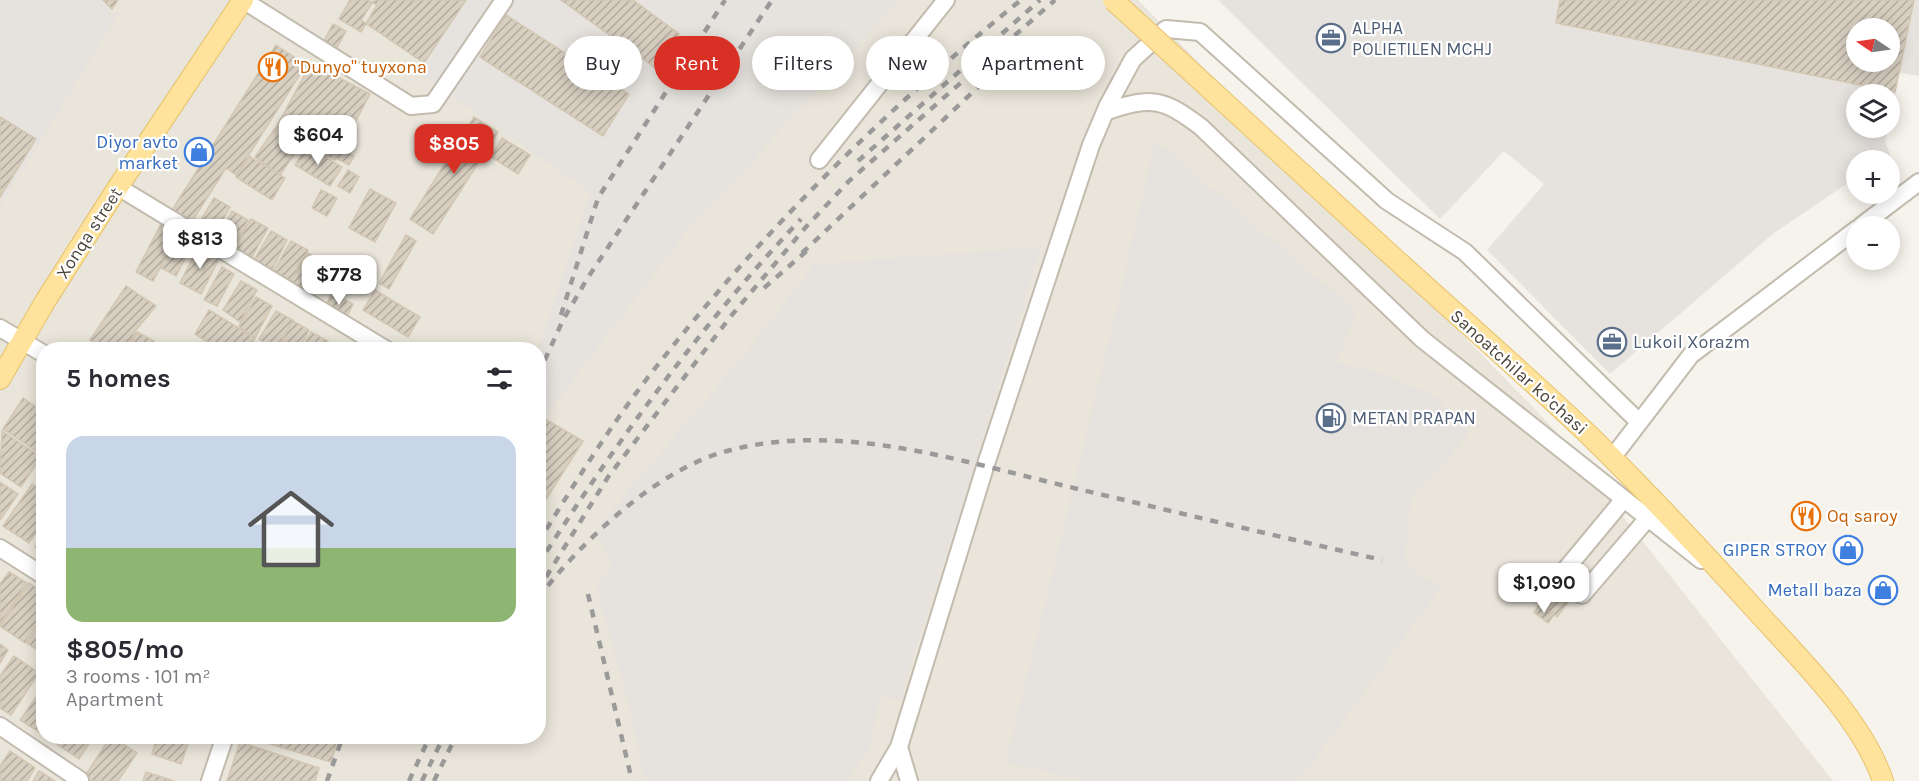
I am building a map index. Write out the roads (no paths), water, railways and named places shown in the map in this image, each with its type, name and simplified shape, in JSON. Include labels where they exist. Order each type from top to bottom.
[{"type":"main road","name":"Xonqa street","points":[[0,379],[118,187],[243,0]]},
{"type":"main road","name":"Sanoatchilar ko'chasi","points":[[1113,0],[1612,458],[1821,682],[1857,732],[1879,768],[1883,781]]},
{"type":"street","points":[[243,0],[411,106],[422,106],[433,104],[504,0]]},
{"type":"street","points":[[819,160],[946,0]]},
{"type":"street","points":[[879,781],[898,747],[985,467],[1088,156],[1105,112],[1133,59],[1166,29],[1200,32],[1387,201],[1465,252],[1639,422]]},
{"type":"street","points":[[1105,112],[1138,101],[1174,107],[1202,128],[1422,339],[1731,584]]},
{"type":"street","points":[[1874,216],[1919,182]]},
{"type":"street","points":[[118,187],[374,342]]},
{"type":"street","points":[[1612,458],[1691,355],[1846,237]]},
{"type":"street","points":[[0,327],[36,349]]},
{"type":"street","points":[[1624,499],[1561,575],[1571,587],[1582,595],[1648,518]]},
{"type":"street","points":[[0,548],[36,571]]},
{"type":"street","points":[[0,726],[80,780]]},
{"type":"street","points":[[210,781],[222,744]]},
{"type":"street","points":[[898,747],[909,781]]},
{"type":"railway","points":[[561,315],[598,198],[725,0]]},
{"type":"railway","points":[[546,357],[563,320],[587,279],[772,0]]},
{"type":"railway","points":[[546,530],[619,416],[691,324],[734,274],[778,225],[871,131],[969,43],[1021,0]]},
{"type":"railway","points":[[858,161],[1040,0]]},
{"type":"railway","points":[[546,577],[608,477],[731,316],[805,228],[849,181],[1055,0]]},
{"type":"railway","points":[[802,253],[975,90]]},
{"type":"railway","points":[[546,553],[629,429],[661,386],[729,300],[801,219]]},
{"type":"railway","points":[[764,288],[809,249]]},
{"type":"railway","points":[[546,588],[598,531],[622,510],[674,474],[700,460],[727,451],[771,443],[815,440],[859,443],[948,457],[1382,560]]},
{"type":"railway","points":[[588,594],[632,781]]},
{"type":"railway","points":[[327,781],[340,744]]},
{"type":"railway","points":[[409,781],[426,744]]},
{"type":"railway","points":[[422,781],[440,744]]},
{"type":"railway","points":[[434,781],[452,744]]},
{"type":"place","name":"ALPHA POLIETILEN MCHJ","points":[[1331,38]]},
{"type":"place","name":"\"Dunyo\" tuyxona","points":[[273,67]]},
{"type":"place","name":"Diyor avto market","points":[[199,152]]},
{"type":"place","name":"Lukoil Xorazm","points":[[1612,342]]},
{"type":"place","name":"METAN PRAPAN","points":[[1331,418]]},
{"type":"place","name":"Oq saroy","points":[[1806,516]]},
{"type":"place","name":"GIPER STROY","points":[[1848,550]]},
{"type":"place","name":"Metall baza","points":[[1883,590]]}]
